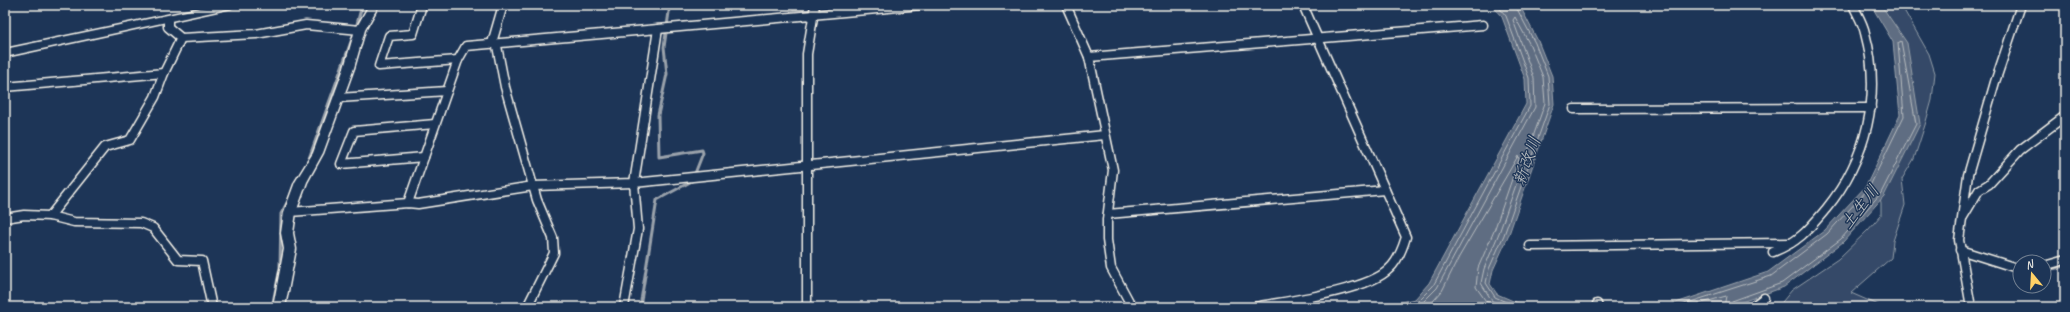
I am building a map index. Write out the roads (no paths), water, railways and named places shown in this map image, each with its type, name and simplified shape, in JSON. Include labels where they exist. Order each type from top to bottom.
[{"type":"main road","points":[[5,53],[168,20],[232,5]]},
{"type":"street","points":[[279,307],[290,249],[287,233],[290,212],[301,182],[318,152],[338,98],[360,30],[374,5]]},
{"type":"street","points":[[422,5],[413,34],[389,36],[379,66],[458,60]]},
{"type":"street","points":[[492,43],[503,5]]},
{"type":"street","points":[[807,307],[807,54],[815,5]]},
{"type":"street","points":[[408,203],[458,60],[466,46],[814,16],[922,5]]},
{"type":"street","points":[[1066,5],[1089,57],[1113,170],[1108,214],[1107,240],[1111,268],[1132,307]]},
{"type":"street","points":[[1255,307],[1338,291],[1376,280],[1390,269],[1406,237],[1303,5]]},
{"type":"street","points":[[1772,252],[1792,243],[1804,235],[1830,203],[1853,170],[1863,146],[1870,120],[1872,72],[1865,32],[1853,5]]},
{"type":"street","points":[[1972,307],[1959,240],[1968,175],[1977,140],[2021,5]]},
{"type":"street","points":[[168,20],[168,27],[181,38],[256,34],[306,25],[360,30]]},
{"type":"street","points":[[1089,57],[1482,26]]},
{"type":"street","points":[[624,307],[638,229],[634,183],[658,29]]},
{"type":"street","points":[[50,216],[105,147],[130,140],[155,97],[164,73],[181,38]]},
{"type":"street","points":[[492,43],[497,46],[505,87],[533,186],[553,238],[554,252],[527,307]]},
{"type":"street","points":[[5,87],[164,73]]},
{"type":"street","points":[[338,98],[447,92]]},
{"type":"street","points":[[1574,109],[1871,108]]},
{"type":"street","points":[[1961,220],[1979,190],[1989,184],[2020,150],[2065,116]]},
{"type":"street","points":[[424,157],[341,164],[354,131],[435,124]]},
{"type":"street","points":[[290,212],[408,203],[418,204],[533,186],[634,183],[1105,135]]},
{"type":"street","points":[[1108,214],[1385,190]]},
{"type":"street","points":[[5,218],[24,215],[50,216],[74,222],[141,223],[153,228],[178,260],[202,261],[212,307]]},
{"type":"street","points":[[1530,246],[1792,243]]},
{"type":"street","points":[[1960,250],[2012,266]]},
{"type":"street","points":[[2052,264],[2065,260]]},
{"type":"street","points":[[1752,307],[1764,298]]},
{"type":"water","name":"新改川","points":[[1491,5],[1518,5],[1538,41],[1552,76],[1554,104],[1508,237],[1493,270],[1490,284],[1497,294],[1527,307],[1377,307],[1415,299],[1429,283],[1526,104],[1525,79],[1502,17]]},
{"type":"water","name":"土生川","points":[[1871,5],[1881,5],[1907,43],[1920,124],[1884,196],[1843,242],[1784,287],[1728,307],[1664,307],[1768,272],[1824,231],[1866,186],[1900,115],[1893,42]]},
{"type":"waterway","points":[[356,28],[362,5]]},
{"type":"waterway","points":[[640,307],[657,200],[692,181],[703,153],[702,150],[659,157],[658,115],[667,74],[664,47],[670,5]]},
{"type":"waterway","points":[[307,164],[353,36]]},
{"type":"waterway","points":[[272,307],[280,268],[281,214],[290,197]]},
{"type":"waterway","points":[[2052,269],[2065,266]]}]
